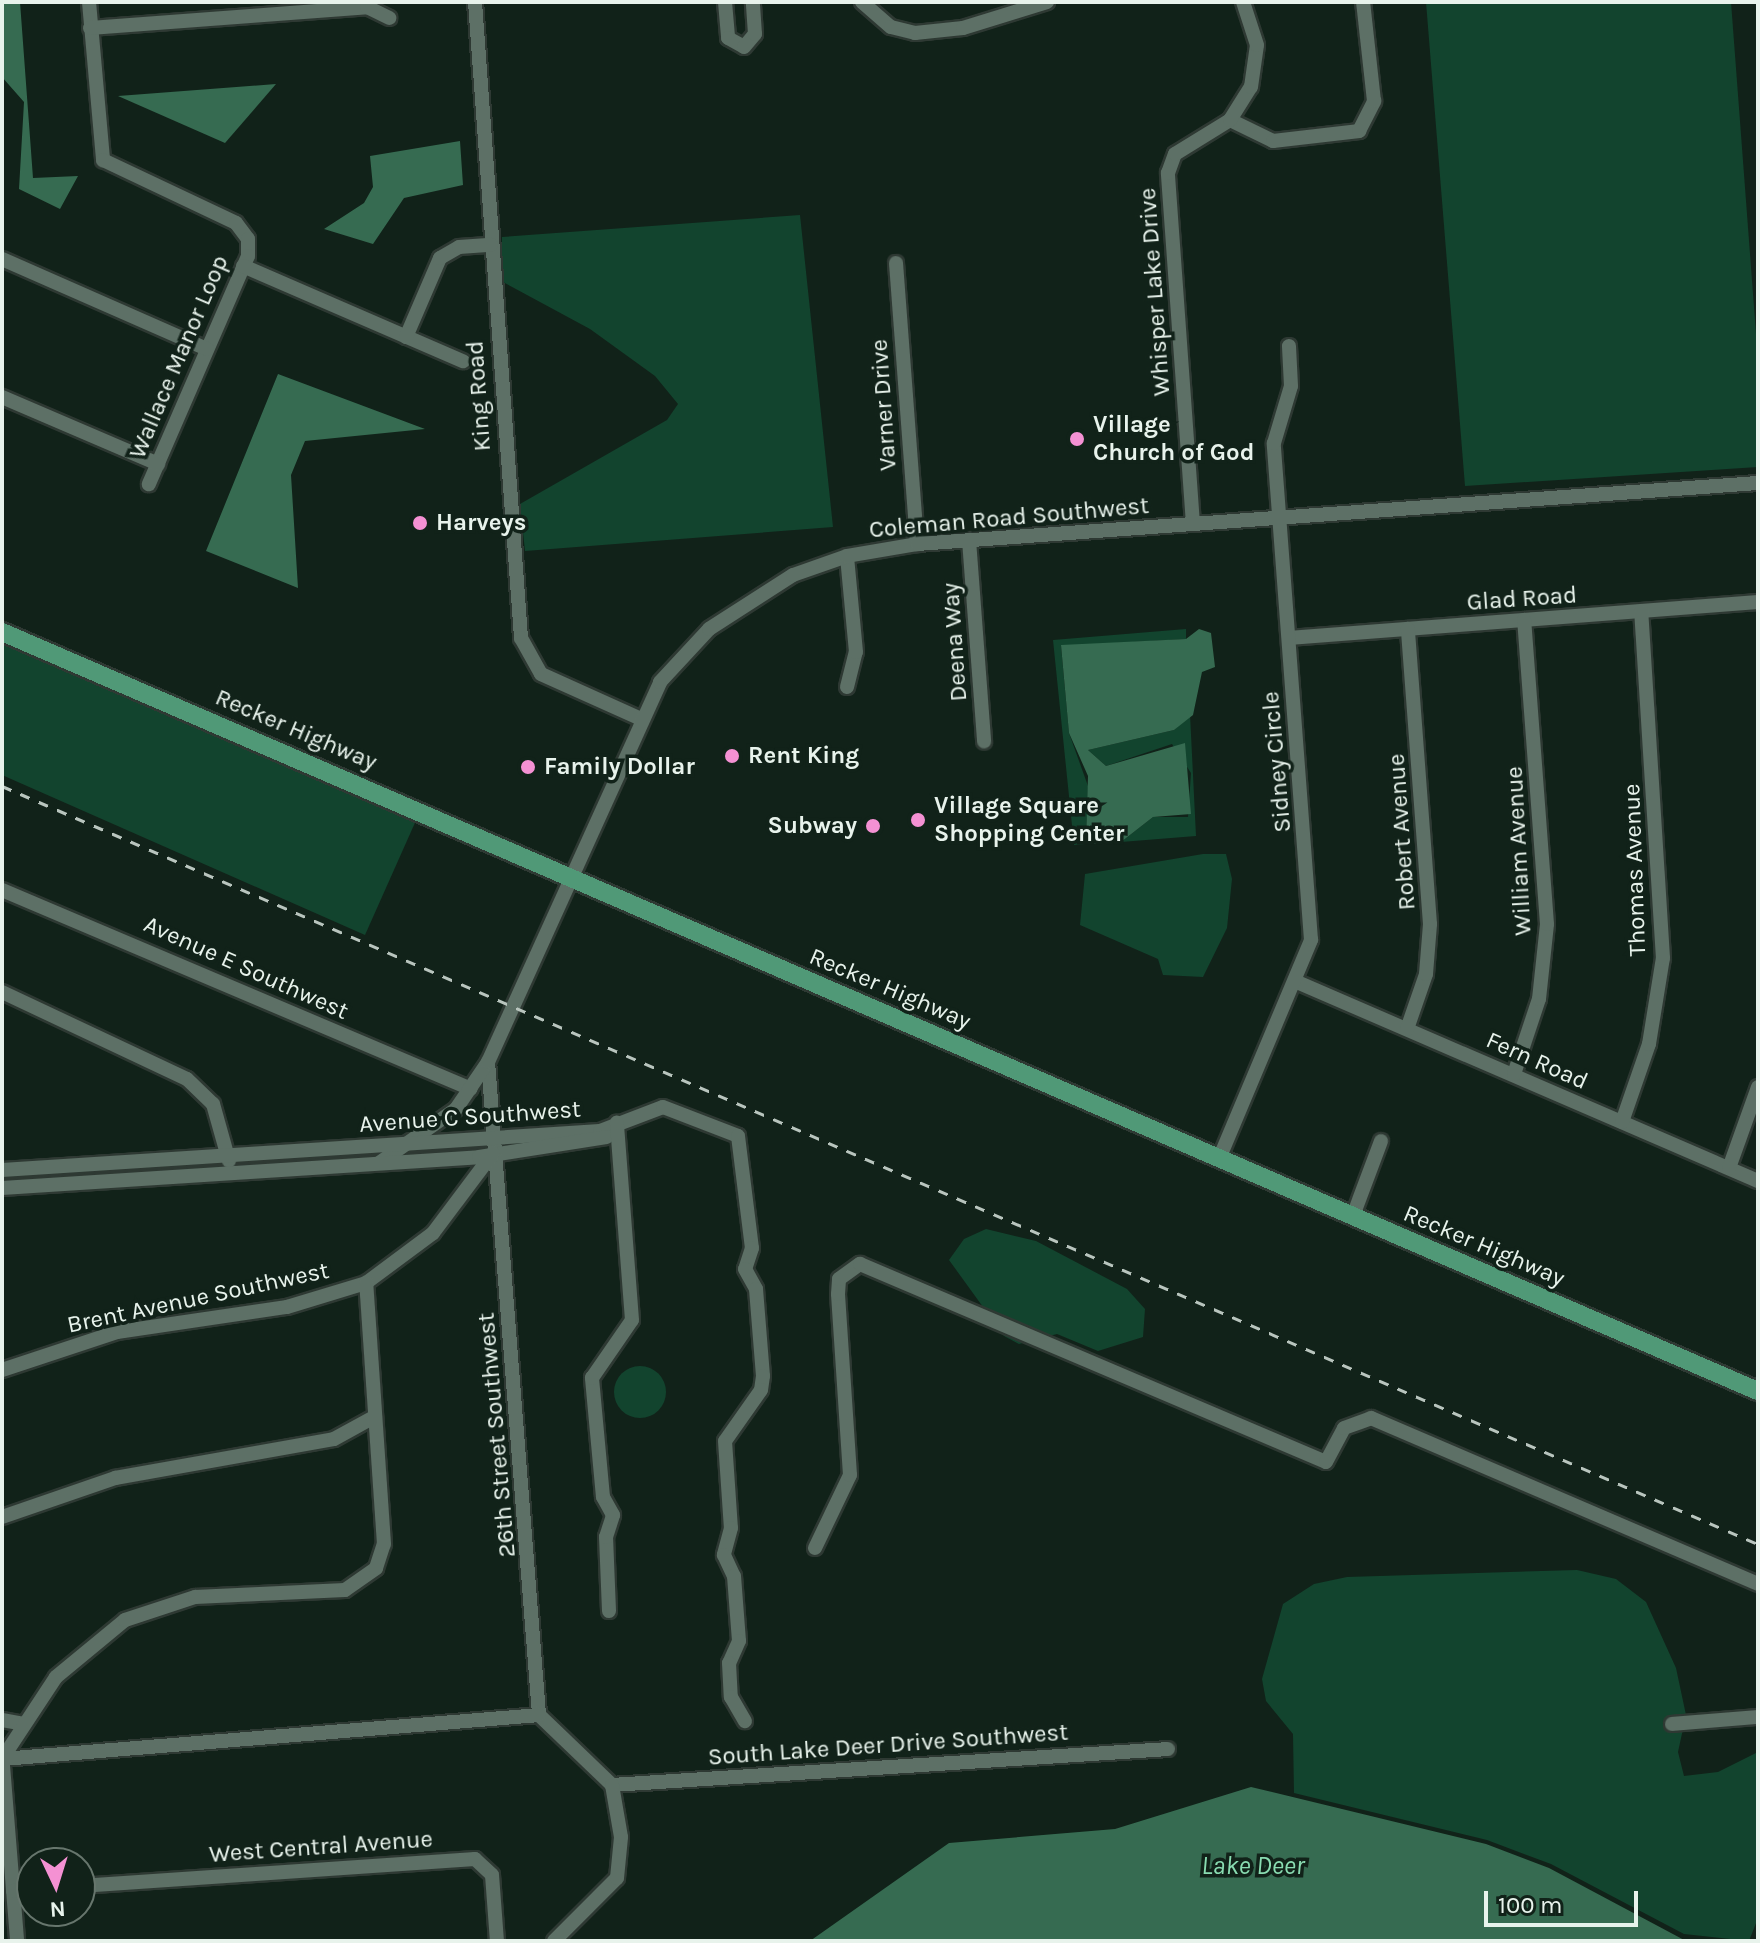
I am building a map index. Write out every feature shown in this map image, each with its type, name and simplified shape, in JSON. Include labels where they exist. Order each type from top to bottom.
[{"type":"main road","name":"Recker Highway","points":[[2,632],[1758,1391]]},
{"type":"street","name":"Wallace Manor Loop","points":[[89,2],[103,160],[236,223],[248,239],[243,266],[149,484]]},
{"type":"street","name":"King Road","points":[[475,2],[521,638],[541,674],[639,718]]},
{"type":"street","points":[[725,2],[728,38],[744,47],[755,34],[753,2]]},
{"type":"street","points":[[862,2],[891,27],[915,33],[1005,18],[1031,5],[1047,2]]},
{"type":"street","points":[[999,2],[1005,18]]},
{"type":"street","points":[[1243,2],[1257,63],[1230,120],[1273,141],[1359,131],[1374,101],[1363,2]]},
{"type":"street","points":[[90,28],[367,7],[390,18]]},
{"type":"street","name":"Whisper Lake Drive","points":[[1193,524],[1168,173],[1178,152],[1230,120]]},
{"type":"street","points":[[406,337],[440,258],[459,247],[491,245]]},
{"type":"street","points":[[2,259],[207,349]]},
{"type":"street","name":"Varner Drive","points":[[896,263],[917,544]]},
{"type":"street","points":[[243,266],[463,361]]},
{"type":"street","name":"Sidney Circle","points":[[1219,1159],[1297,982],[1312,925],[1274,435],[1291,386],[1289,346]]},
{"type":"street","points":[[2,397],[158,464]]},
{"type":"street","name":"Coleman Road Southwest","points":[[379,1163],[410,1142],[471,1089],[488,1062],[639,718],[672,666],[709,629],[766,589],[847,556],[917,544],[1758,483]]},
{"type":"street","name":"Deena Way","points":[[969,540],[984,741]]},
{"type":"street","points":[[847,556],[856,652],[847,687]]},
{"type":"street","points":[[1758,602],[1758,613]]},
{"type":"street","name":"Glad Road","points":[[1289,638],[1758,602]]},
{"type":"street","name":"Thomas Avenue","points":[[1622,1122],[1649,1044],[1663,958],[1641,612]]},
{"type":"street","name":"William Avenue","points":[[1514,1074],[1539,999],[1547,924],[1524,620]]},
{"type":"street","name":"Robert Avenue","points":[[1407,1029],[1426,974],[1430,924],[1408,629]]},
{"type":"street","name":"Avenue E Southwest","points":[[2,890],[471,1089]]},
{"type":"street","name":"Fern Road","points":[[1297,982],[1758,1181]]},
{"type":"street","points":[[2,992],[187,1079],[213,1104],[229,1154],[230,1174]]},
{"type":"street","points":[[488,1062],[493,1145]]},
{"type":"street","points":[[1729,1168],[1758,1087]]},
{"type":"street","name":"Avenue C Southwest","points":[[2,1188],[379,1163],[618,1128],[665,1116],[744,1149],[752,1248],[745,1269],[756,1289],[763,1384],[727,1433],[731,1528],[724,1555],[734,1576],[739,1641],[729,1663],[731,1697],[745,1721]]},
{"type":"street","points":[[609,1611],[606,1537],[613,1515],[603,1497],[592,1378],[632,1320],[618,1128]]},
{"type":"street","points":[[1353,1216],[1381,1141]]},
{"type":"street","name":"Avenue C Southwest","points":[[2,1170],[410,1142],[493,1145]]},
{"type":"street","name":"Brent Avenue Southwest","points":[[2,1370],[117,1332],[287,1307],[366,1283],[433,1233],[493,1145]]},
{"type":"street","name":"26th Street Southwest","points":[[493,1145],[539,1715]]},
{"type":"street","points":[[815,1548],[850,1475],[838,1294],[839,1279],[860,1264],[1326,1462],[1344,1428],[1371,1418],[1758,1584]]},
{"type":"street","points":[[2,1759],[24,1724],[81,1651],[148,1610],[219,1594],[356,1586],[376,1568],[384,1544],[366,1283]]},
{"type":"street","points":[[2,1517],[115,1478],[334,1439],[374,1417]]},
{"type":"street","points":[[2,1759],[539,1715],[612,1785],[621,1837],[617,1878],[554,1941]]},
{"type":"street","points":[[1672,1724],[1758,1717]]},
{"type":"street","points":[[2,1720],[24,1724]]},
{"type":"street","name":"South Lake Deer Drive Southwest","points":[[612,1785],[1168,1749]]},
{"type":"street","points":[[2,1753],[10,1901],[17,1941]]},
{"type":"street","name":"West Central Avenue","points":[[96,1885],[475,1859],[492,1875],[497,1941]]},
{"type":"shaded area","points":[[1426,2],[1731,2],[1758,360],[1758,467],[1465,486]]},
{"type":"shaded area","points":[[800,215],[833,527],[525,551],[520,504],[667,420],[678,404],[655,376],[590,329],[501,281],[502,237]]},
{"type":"shaded area","points":[[1186,629],[1186,639],[1061,646],[1069,733],[1088,786],[1086,844],[1074,845],[1053,640]]},
{"type":"shaded area","points":[[2,638],[418,816],[365,935],[2,775]]},
{"type":"shaded area","points":[[1190,714],[1196,836],[1121,842],[1153,817],[1188,817],[1191,773],[1172,744],[1106,766],[1088,750],[1174,730]]},
{"type":"shaded area","points":[[1203,854],[1226,854],[1232,879],[1227,928],[1203,977],[1163,975],[1158,959],[1080,925],[1085,874]]},
{"type":"shaded area","points":[[986,1229],[1036,1241],[1127,1289],[1145,1309],[1143,1337],[1098,1351],[1057,1334],[1019,1344],[1004,1336],[949,1260],[964,1239]]},
{"type":"shaded area","points":[[640,1366],[658,1374],[666,1392],[658,1410],[640,1418],[622,1410],[614,1392],[622,1374]]},
{"type":"shaded area","points":[[1577,1570],[1616,1579],[1646,1602],[1676,1668],[1686,1715],[1678,1752],[1684,1776],[1718,1772],[1758,1752],[1758,1918],[1749,1941],[1684,1934],[1551,1864],[1487,1840],[1294,1793],[1293,1734],[1266,1701],[1262,1679],[1283,1604],[1314,1584],[1347,1577]]},
{"type":"water","points":[[2,2],[20,2],[33,178],[78,176],[60,209],[19,189],[24,102],[2,77]]},
{"type":"water","points":[[276,84],[225,143],[118,96]]},
{"type":"water","points":[[460,141],[463,185],[404,198],[373,244],[324,229],[364,203],[373,187],[370,156]]},
{"type":"water","points":[[278,374],[425,429],[305,441],[291,475],[298,588],[206,551]]},
{"type":"water","points":[[1199,629],[1211,633],[1215,667],[1202,672],[1193,715],[1174,730],[1088,750],[1106,766],[1185,743],[1191,814],[1153,817],[1121,842],[1086,844],[1088,776],[1069,733],[1061,645],[1186,639]]},
{"type":"water","name":"Lake Deer","points":[[1251,1787],[1486,1844],[1549,1868],[1686,1941],[810,1941],[949,1843],[1115,1829]]},
{"type":"railway","points":[[2,786],[1758,1544]]},
{"type":"place","name":"Village Church of God","points":[[1077,439]]},
{"type":"place","name":"Harveys","points":[[420,523]]},
{"type":"place","name":"Rent King","points":[[732,756]]},
{"type":"place","name":"Family Dollar","points":[[528,767]]},
{"type":"place","name":"Village Square Shopping Center","points":[[918,820]]},
{"type":"place","name":"Subway","points":[[873,826]]}]
